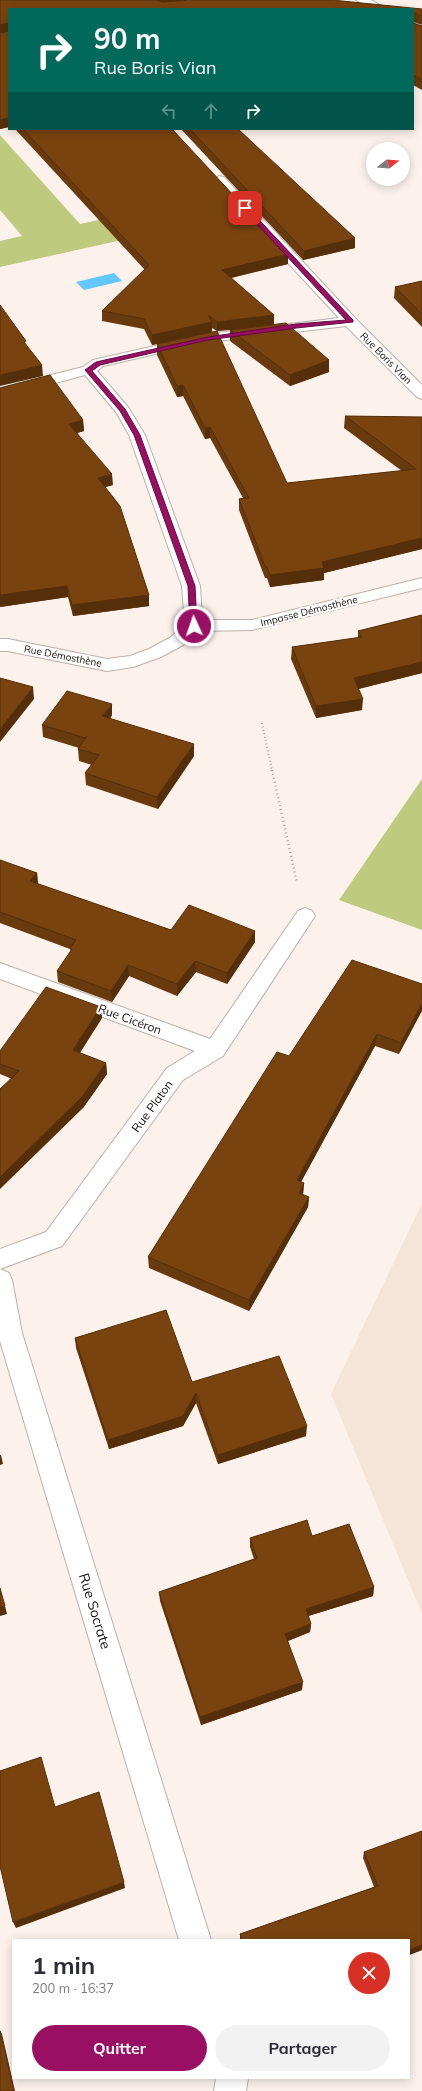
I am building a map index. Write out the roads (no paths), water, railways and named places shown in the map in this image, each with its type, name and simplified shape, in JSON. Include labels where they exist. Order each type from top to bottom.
[{"type":"street","points":[[362,0],[378,8]]},
{"type":"street","points":[[210,170],[350,321]]},
{"type":"street","name":"Rue Boris Vian","points":[[0,393],[88,370],[98,363],[208,338],[296,326],[350,321],[422,394]]},
{"type":"street","points":[[88,370],[123,410],[137,435],[191,586],[194,626]]},
{"type":"street","name":"Impasse Démosthène","points":[[194,626],[252,625],[422,583]]},
{"type":"street","name":"Rue Démosthène","points":[[0,645],[8,645],[107,665],[133,661],[155,654],[177,641],[194,626]]},
{"type":"street","name":"Rue Platon","points":[[0,1259],[54,1239],[176,1074],[215,1050],[305,916]]},
{"type":"street","name":"Rue Cicéron","points":[[0,971],[215,1050]]},
{"type":"street","name":"Rue Socrate","points":[[0,1280],[10,1333],[195,1939]]},
{"type":"street","points":[[230,2091],[232,2079]]},
{"type":"water","points":[[114,273],[122,281],[84,290],[76,282]]}]
